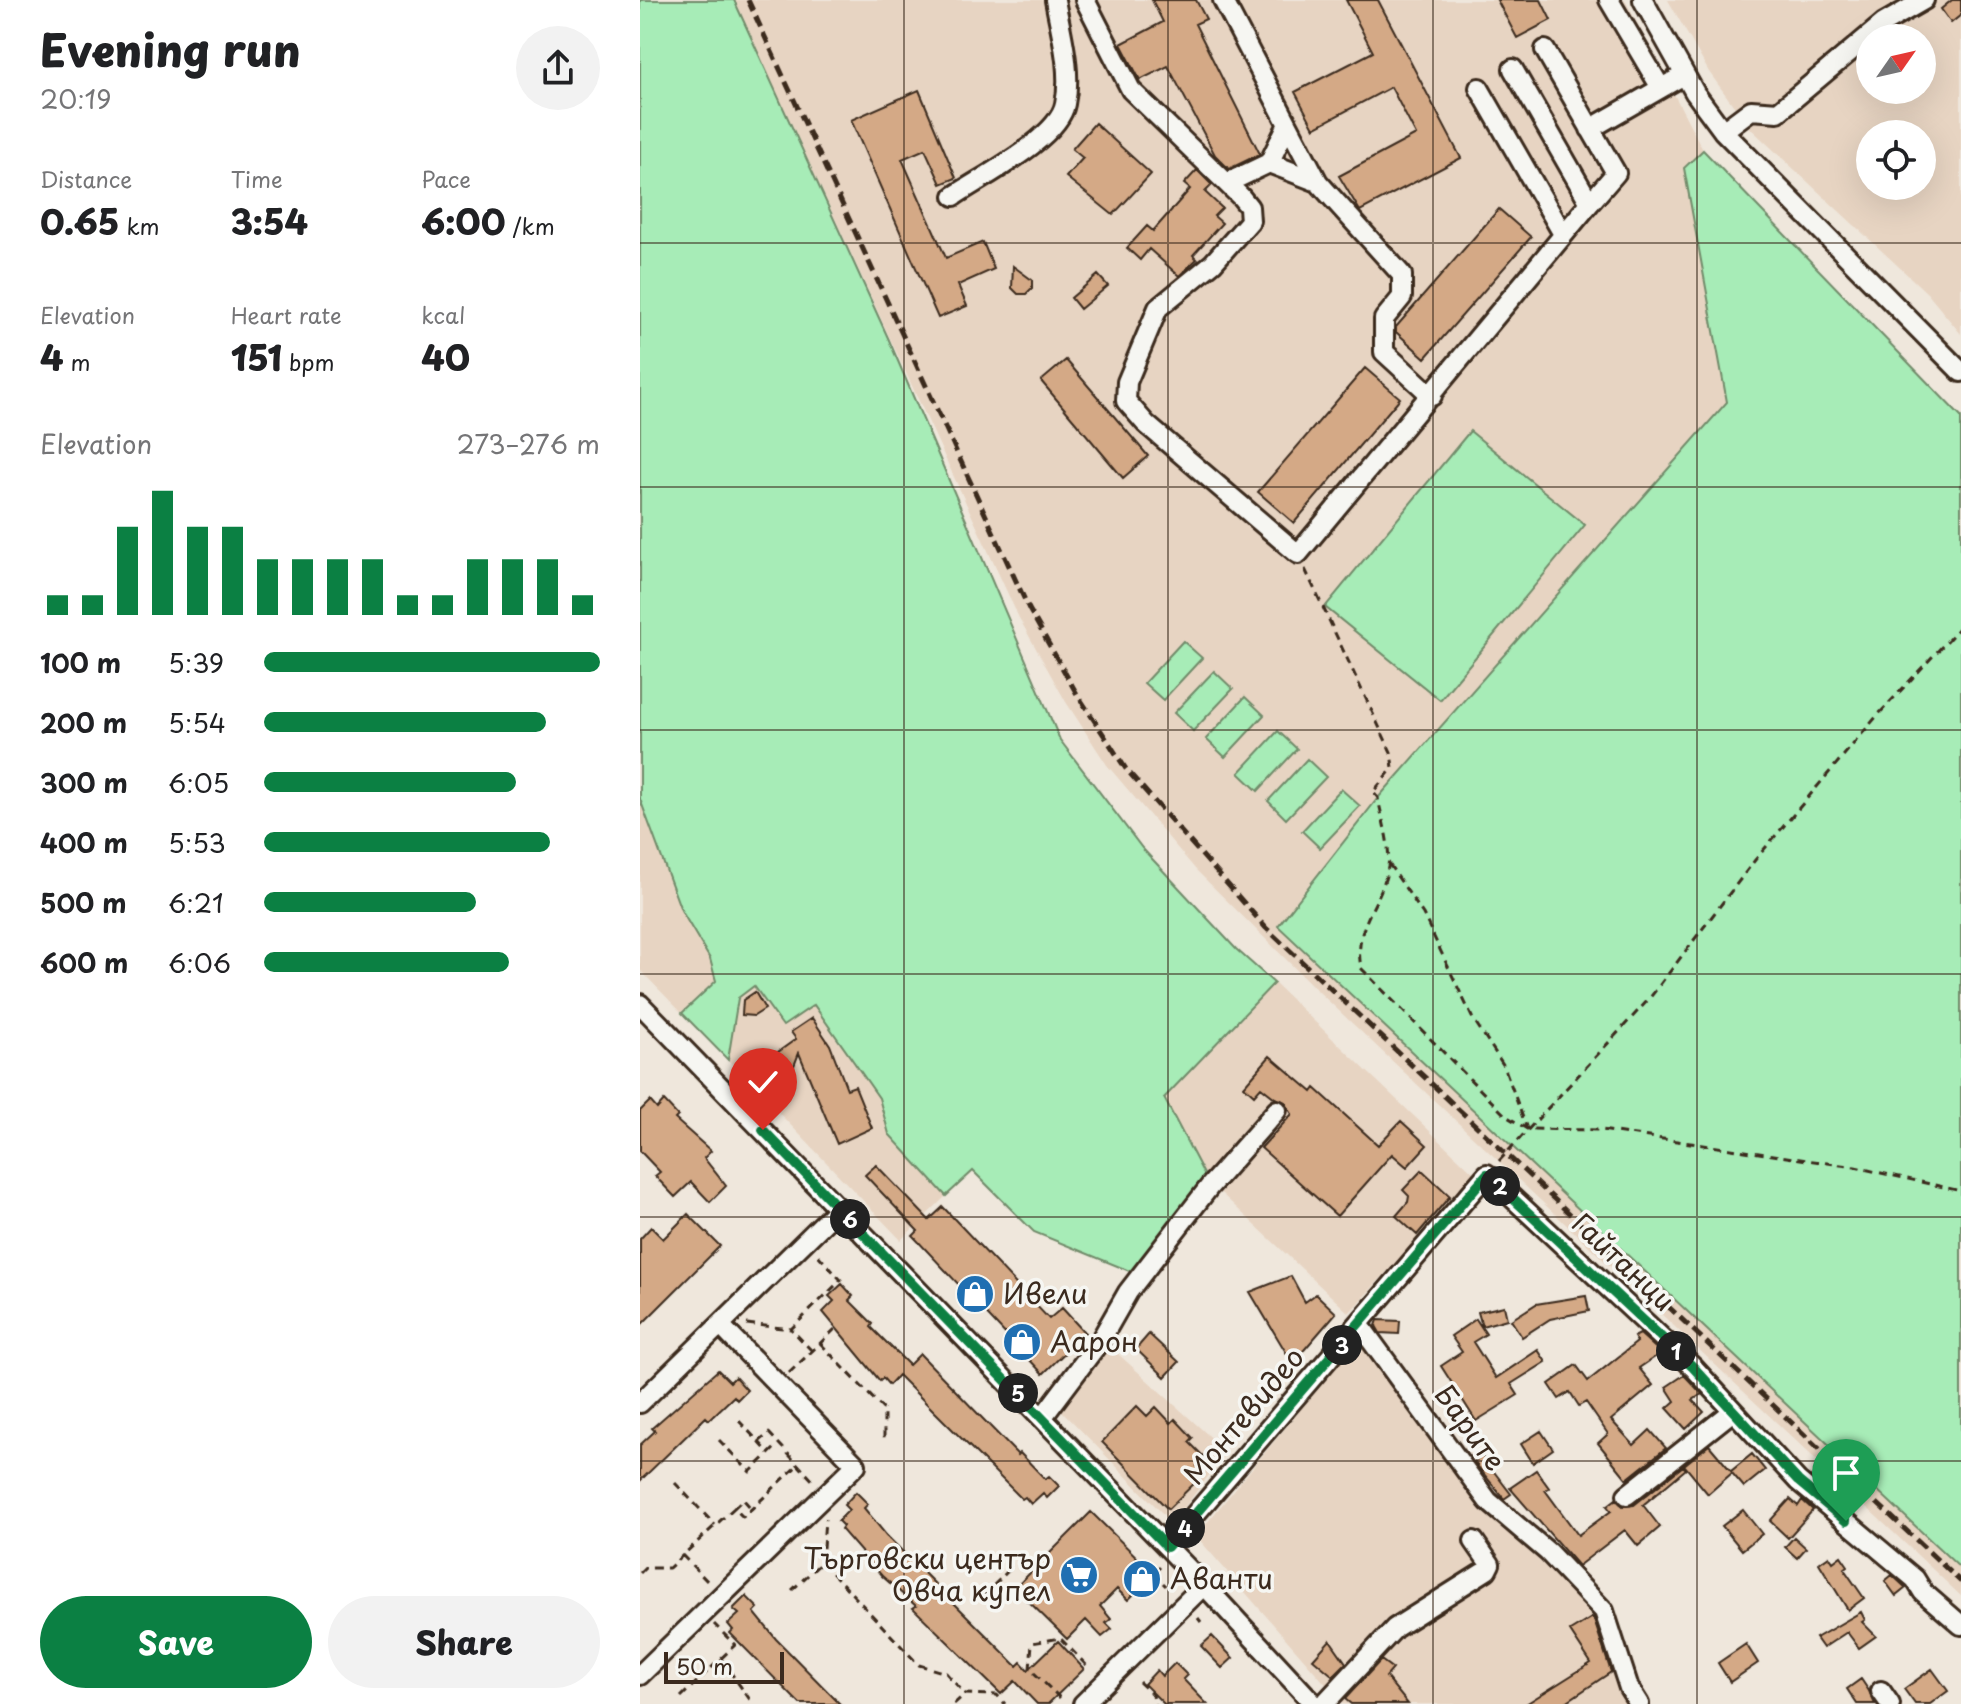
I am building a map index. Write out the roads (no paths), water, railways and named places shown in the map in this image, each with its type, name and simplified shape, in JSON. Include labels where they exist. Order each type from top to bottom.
[{"type":"street","points":[[954,196],[1053,129],[1065,105],[1066,54],[1055,0]]},
{"type":"street","points":[[1085,0],[1131,90],[1249,207],[1250,221],[1213,263],[1158,308],[1127,382],[1126,401],[1146,424],[1298,554],[1616,173],[1545,50]]},
{"type":"street","points":[[1223,0],[1318,182],[1402,275],[1402,297],[1384,319],[1384,352],[1432,396]]},
{"type":"street","points":[[1609,0],[1661,88]]},
{"type":"street","points":[[1643,0],[1684,75],[1723,131],[1961,372]]},
{"type":"street","points":[[1723,131],[1751,110],[1778,112],[1884,23],[1924,0]]},
{"type":"street","points":[[1513,69],[1590,203]]},
{"type":"street","points":[[1590,129],[1684,75]]},
{"type":"street","points":[[1479,88],[1563,234]]},
{"type":"street","points":[[1227,183],[1269,163],[1287,126]]},
{"type":"street","points":[[1269,163],[1318,182]]},
{"type":"street","points":[[640,1004],[1204,1585],[1314,1704]]},
{"type":"street","points":[[1042,1418],[1100,1341],[1128,1292],[1210,1186],[1277,1110]]},
{"type":"street","name":"Монтевидео","points":[[1167,1547],[1487,1174]]},
{"type":"street","name":"Гайтанци","points":[[1487,1174],[1627,1303],[1798,1481],[1915,1579],[1923,1592],[1961,1625]]},
{"type":"street","points":[[640,1403],[839,1208]]},
{"type":"street","name":"Барите","points":[[1359,1324],[1488,1501],[1548,1552],[1604,1611],[1629,1688],[1639,1704]]},
{"type":"street","points":[[640,1675],[856,1465],[720,1325]]},
{"type":"street","points":[[1627,1495],[1733,1411]]},
{"type":"street","points":[[1324,1704],[1395,1628],[1487,1570],[1490,1564],[1488,1558],[1474,1541]]},
{"type":"street","points":[[1083,1704],[1204,1585]]},
{"type":"railway","points":[[748,0],[1029,609],[1077,694],[1126,769],[1266,928],[1961,1582]]},
{"type":"place","name":"Ивели","points":[[975,1294]]},
{"type":"place","name":"Аарон","points":[[1022,1342]]},
{"type":"place","name":"Търговски център Овча купел","points":[[1079,1575]]},
{"type":"place","name":"Аванти","points":[[1142,1579]]}]
